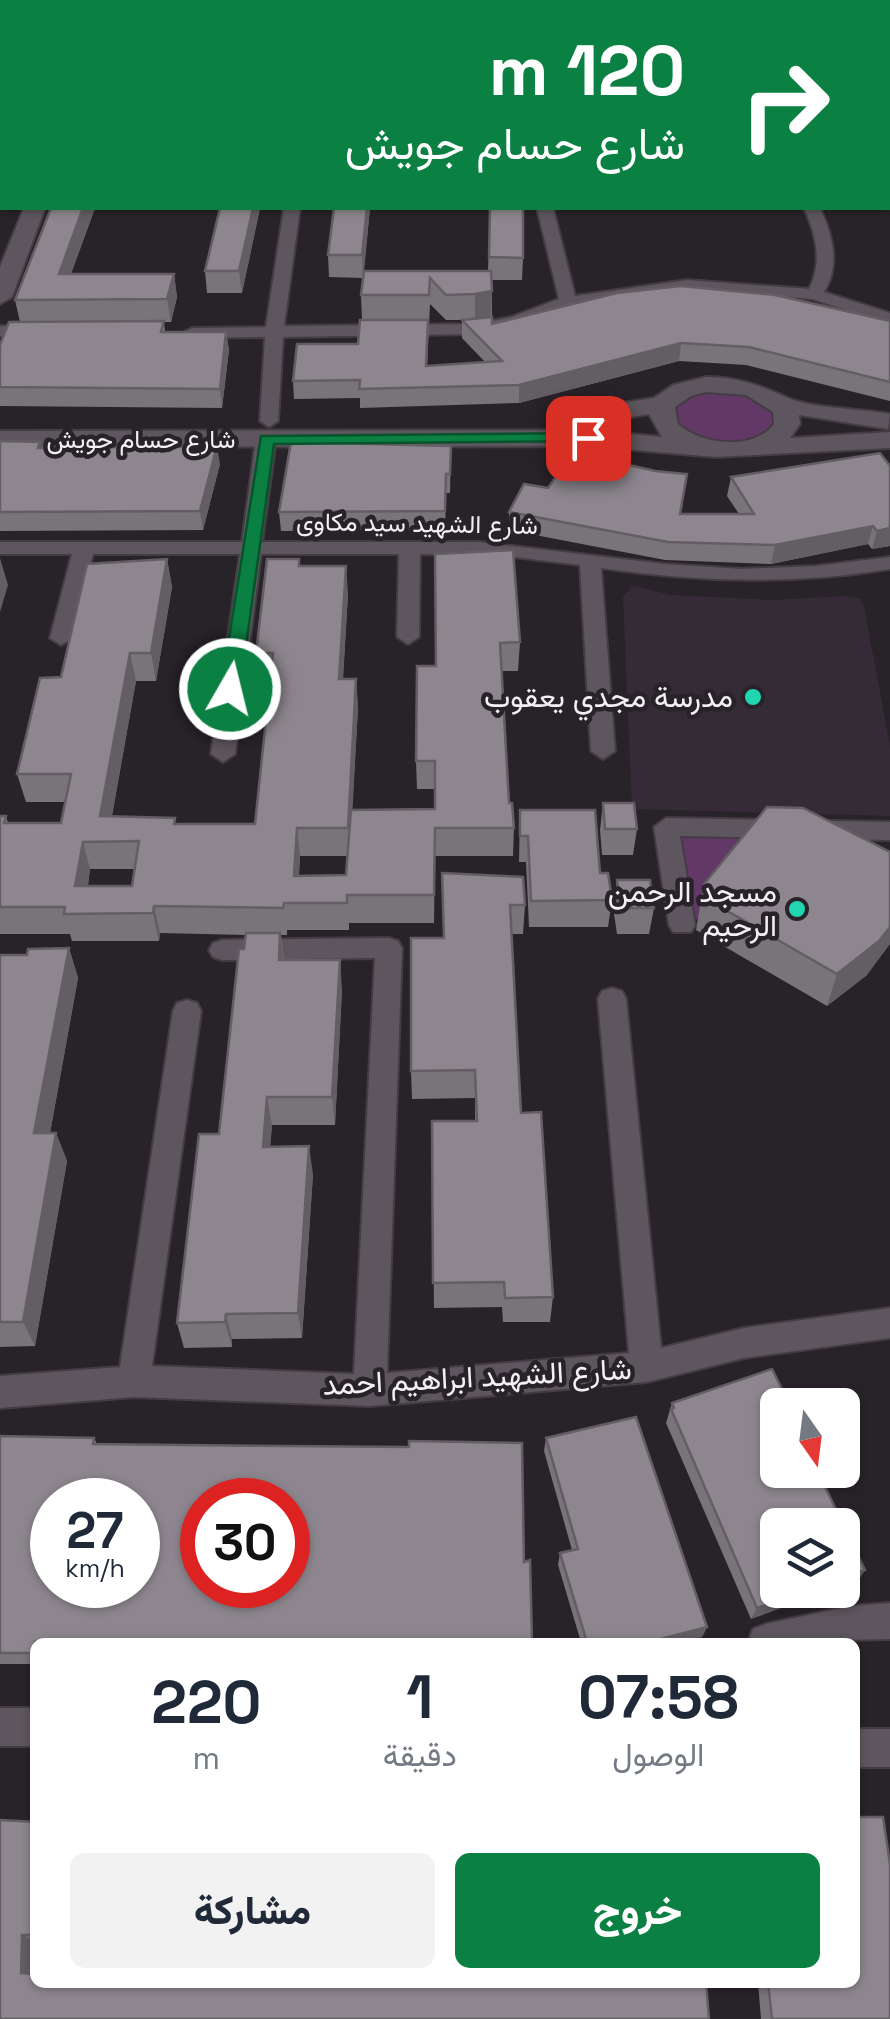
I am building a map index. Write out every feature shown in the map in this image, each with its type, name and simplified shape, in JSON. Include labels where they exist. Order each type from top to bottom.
[{"type":"street","points":[[0,240],[12,210]]},
{"type":"street","points":[[0,297],[33,210]]},
{"type":"street","points":[[223,754],[268,430],[274,332],[292,210]]},
{"type":"street","points":[[545,210],[568,302]]},
{"type":"street","points":[[813,210],[828,266],[826,278],[814,294]]},
{"type":"street","points":[[172,332],[475,330],[516,321],[568,302],[687,284],[814,294],[890,318]]},
{"type":"street","points":[[0,331],[64,332]]},
{"type":"street","name":"شارع حسام جويش","points":[[0,439],[574,419],[662,404],[688,387],[718,383],[750,387],[782,405]]},
{"type":"street","points":[[662,404],[660,416],[667,429],[702,448]]},
{"type":"street","points":[[782,405],[890,421]]},
{"type":"street","points":[[759,448],[786,430],[788,417],[782,405]]},
{"type":"street","name":"شارع حسام جويش","points":[[0,422],[588,438],[722,451],[759,448]]},
{"type":"street","points":[[759,448],[890,440]]},
{"type":"street","points":[[408,637],[410,547]]},
{"type":"street","name":"شارع الشهيد سيد مكاوى","points":[[0,548],[528,550],[677,571],[751,575],[890,563]]},
{"type":"street","points":[[61,638],[84,548]]},
{"type":"street","points":[[590,559],[603,751]]},
{"type":"street","points":[[682,925],[666,827],[890,831]]},
{"type":"street","points":[[222,950],[388,948],[370,1390]]},
{"type":"street","points":[[612,999],[647,1367]]},
{"type":"street","points":[[134,1381],[186,1011]]},
{"type":"street","name":"شارع الشهيد ابراهيم احمد","points":[[0,1392],[134,1381],[370,1390],[647,1367],[744,1342],[890,1323]]},
{"type":"street","points":[[785,1638],[850,1624],[890,1621]]},
{"type":"street","points":[[0,1727],[30,1727]]},
{"type":"street","points":[[860,1748],[890,1748]]},
{"type":"shaded area","points":[[729,383],[788,417],[759,448],[681,440],[662,404]]},
{"type":"shaded area","points":[[633,586],[672,595],[860,599],[890,746],[890,816],[632,809],[623,596]]},
{"type":"shaded area","points":[[666,827],[769,829],[691,927]]},
{"type":"building","points":[[50,210],[82,210],[59,274],[174,274],[167,299],[15,300]]},
{"type":"building","points":[[220,210],[253,210],[239,271],[205,271]]},
{"type":"building","points":[[334,210],[367,210],[362,255],[328,255]]},
{"type":"building","points":[[490,210],[523,210],[523,258],[489,257]]},
{"type":"building","points":[[364,271],[491,271],[492,291],[446,295],[430,278],[429,295],[361,295]]},
{"type":"building","points":[[681,286],[775,295],[890,321],[890,382],[749,347],[681,343],[519,385],[359,389],[360,380],[293,381],[297,344],[358,344],[360,320],[428,320],[426,366],[502,361],[462,320],[492,317],[492,324],[617,293]]},
{"type":"building","points":[[164,321],[161,332],[226,332],[220,389],[0,387],[0,345],[9,322]]},
{"type":"building","points":[[0,441],[40,442],[38,448],[217,446],[200,511],[0,512]]},
{"type":"building","points":[[291,442],[451,446],[445,511],[279,512]]},
{"type":"building","points":[[573,452],[655,471],[687,474],[680,514],[754,514],[731,477],[880,453],[890,466],[890,528],[877,531],[873,526],[775,545],[668,542],[509,512],[524,484],[548,488]]},
{"type":"building","points":[[513,550],[520,642],[500,643],[509,803],[514,828],[435,828],[434,895],[347,895],[347,903],[284,903],[283,908],[154,906],[153,913],[64,914],[65,907],[0,907],[0,816],[6,816],[4,823],[61,823],[71,774],[17,774],[40,678],[61,677],[87,564],[167,559],[151,653],[130,653],[100,816],[175,818],[174,824],[255,824],[273,653],[256,653],[267,559],[299,559],[299,566],[346,566],[339,679],[356,679],[348,828],[297,828],[294,876],[346,875],[351,810],[435,809],[435,761],[416,761],[417,666],[436,666],[435,554]],"holes":[[[139,841],[132,886],[75,886],[83,842]]]},
{"type":"building","points":[[603,803],[634,803],[637,829],[605,829]]},
{"type":"building","name":"مسجد الرحمن الرحيم","points":[[767,807],[803,808],[890,852],[890,927],[879,941],[837,974],[703,897],[704,884]]},
{"type":"building","points":[[520,810],[595,810],[600,873],[608,873],[612,900],[531,901],[528,836],[520,836]]},
{"type":"building","points":[[442,873],[523,877],[525,905],[510,905],[521,1113],[541,1112],[553,1297],[505,1298],[504,1282],[433,1283],[432,1121],[477,1121],[475,1070],[411,1071],[411,938],[444,938]]},
{"type":"building","points":[[617,880],[650,880],[654,908],[620,908]]},
{"type":"building","points":[[246,933],[280,933],[279,960],[340,960],[332,1097],[267,1097],[263,1147],[309,1146],[298,1313],[226,1314],[225,1322],[177,1323],[199,1134],[219,1134],[239,949],[244,949]]},
{"type":"building","points":[[69,948],[34,1133],[56,1133],[23,1322],[0,1322],[0,955],[27,955],[28,949]]},
{"type":"building","points":[[772,1369],[782,1388],[760,1388],[760,1488],[826,1488],[835,1508],[760,1508],[760,1607],[757,1608],[671,1409],[672,1403]]},
{"type":"building","points":[[636,1417],[707,1627],[664,1638],[586,1638],[560,1553],[578,1549],[546,1438]]},
{"type":"building","points":[[0,1436],[94,1438],[93,1444],[409,1447],[409,1441],[522,1443],[524,1562],[530,1560],[532,1638],[30,1638],[30,1653],[0,1653]]},
{"type":"building","points":[[860,1817],[883,1817],[890,1864],[890,2019],[772,2019],[769,1988],[860,1988]]},
{"type":"building","points":[[0,1820],[30,1822],[30,1935],[22,1935],[21,1973],[30,1974],[30,1988],[706,1988],[709,2019],[0,2019]]},
{"type":"place","name":"مدرسة مجدي يعقوب","points":[[753,697]]},
{"type":"place","name":"مسجد الرحمن الرحيم","points":[[797,909]]},
{"type":"route","points":[[230,689],[266,439],[588,438]]}]
